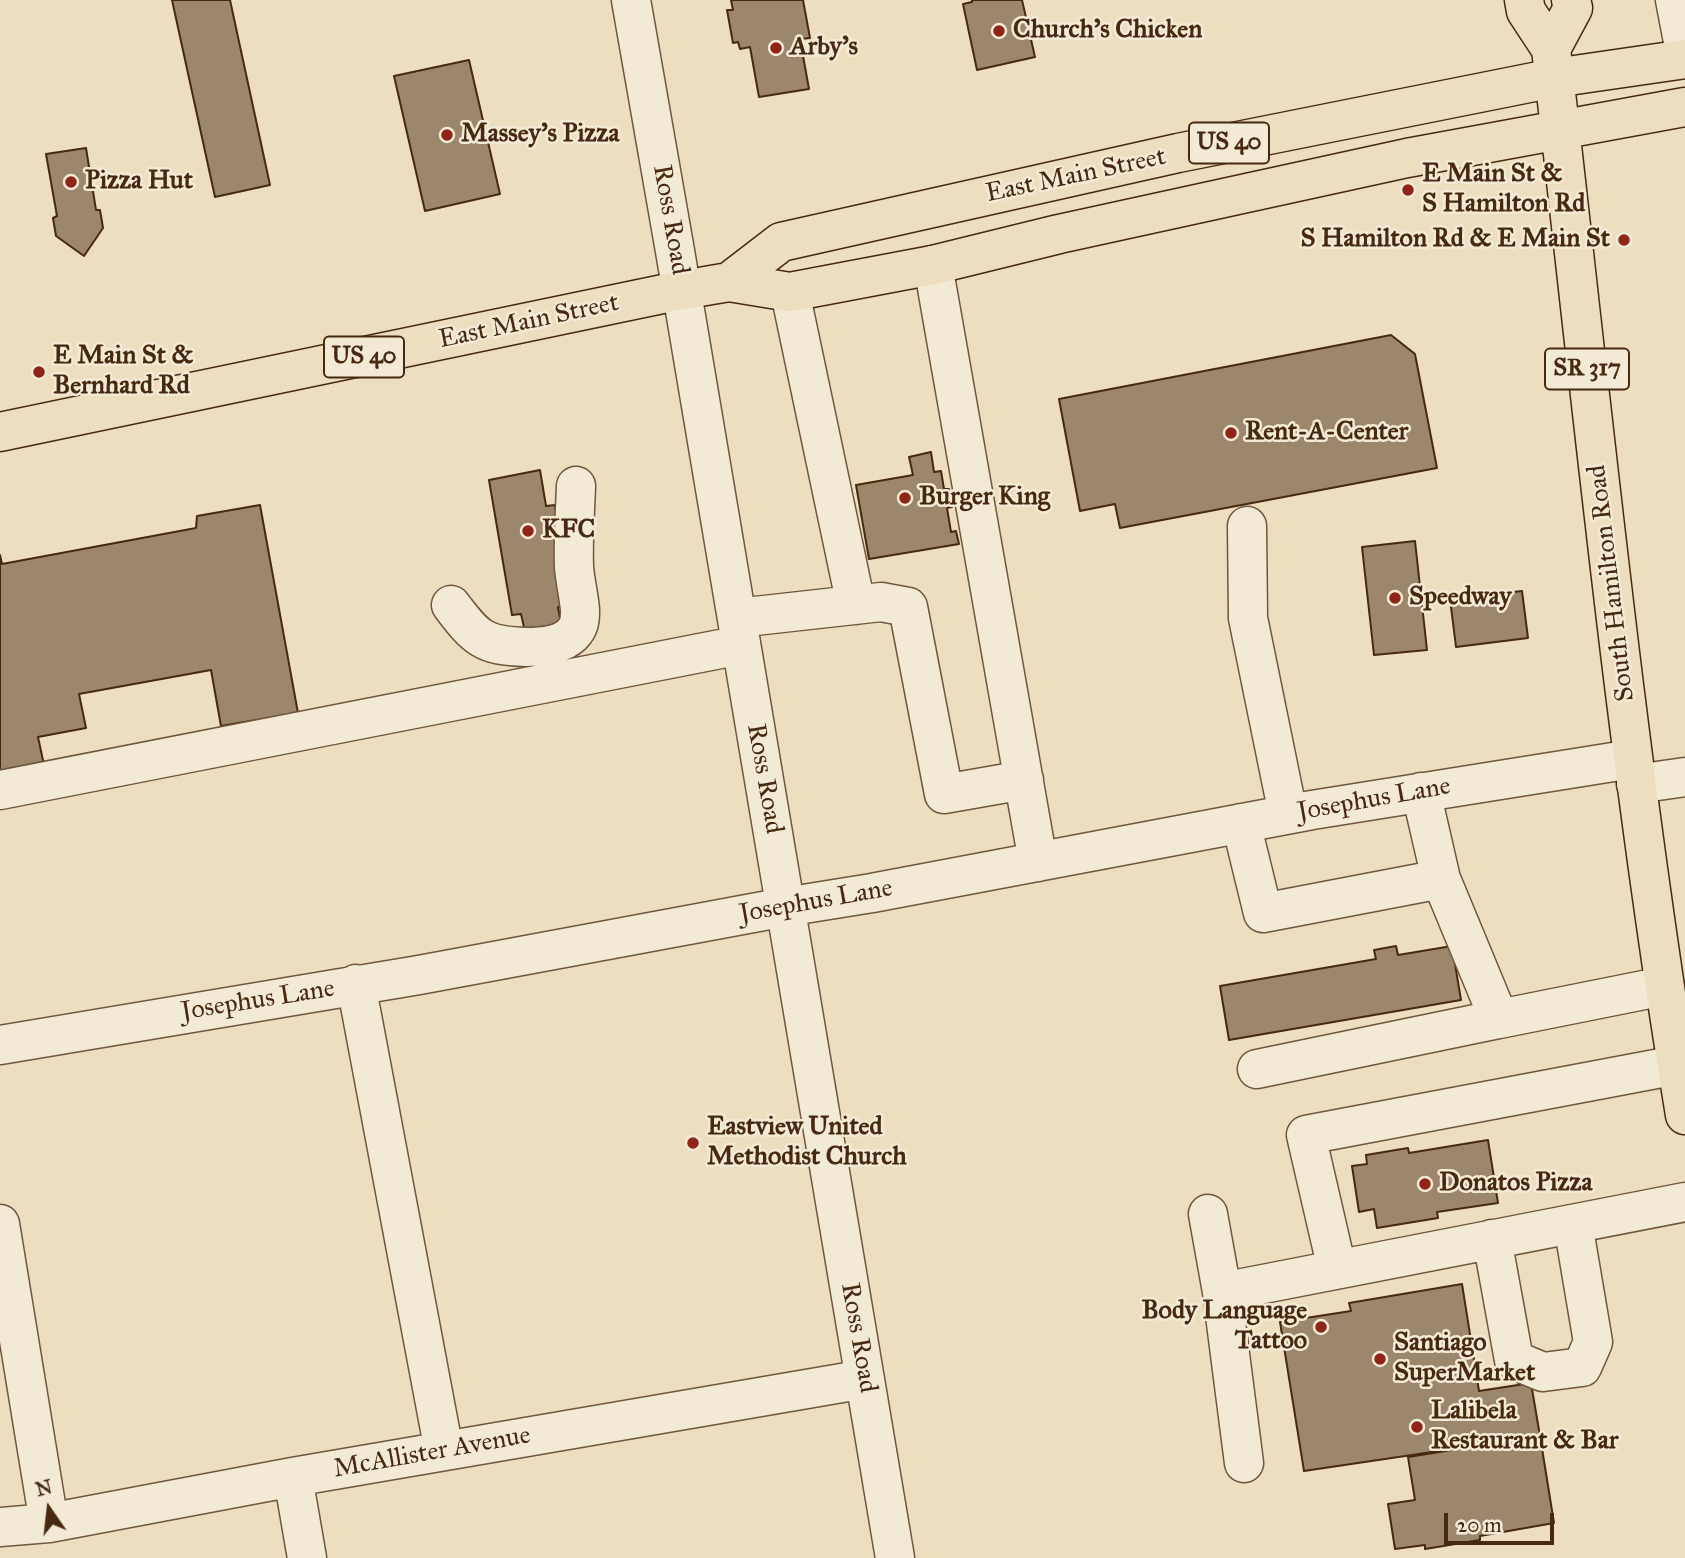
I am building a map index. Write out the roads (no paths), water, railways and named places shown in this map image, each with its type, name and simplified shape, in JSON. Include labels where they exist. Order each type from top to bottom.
[{"type":"main road","name":"South Hamilton Road","points":[[1524,0],[1525,11],[1553,64],[1634,772],[1685,1115]]},
{"type":"main road","points":[[1553,64],[1573,8],[1571,0]]},
{"type":"main road","name":"East Main Street","points":[[729,282],[780,242],[1178,153],[1553,64],[1685,59]]},
{"type":"main road","name":"East Main Street","points":[[0,432],[682,290],[729,282],[790,292],[933,265],[1059,233],[1380,164],[1685,107]]},
{"type":"street","name":"Ross Road","points":[[631,0],[895,1558]]},
{"type":"street","points":[[1675,0],[1685,52]]},
{"type":"street","points":[[933,265],[1038,862]]},
{"type":"street","points":[[790,292],[856,605]]},
{"type":"street","points":[[451,605],[468,628],[483,640],[505,647],[538,647],[564,641],[576,631],[580,610],[574,566],[576,486]]},
{"type":"street","points":[[1247,526],[1248,618],[1288,814]]},
{"type":"street","points":[[0,790],[856,605],[881,602],[908,607],[944,794],[1024,780]]},
{"type":"street","name":"Josephus Lane","points":[[0,1045],[872,894],[1288,814],[1421,792],[1634,772],[1685,778]]},
{"type":"street","points":[[1421,792],[1441,879],[1499,1019]]},
{"type":"street","points":[[1241,823],[1263,913],[1441,879]]},
{"type":"street","points":[[356,984],[444,1451]]},
{"type":"street","points":[[1257,1069],[1664,986]]},
{"type":"street","points":[[1337,1269],[1306,1135],[1677,1065]]},
{"type":"street","points":[[1338,1129],[1339,1175],[1347,1223],[1353,1234],[1366,1241],[1432,1228],[1483,1241]]},
{"type":"street","points":[[1222,1292],[1685,1202]]},
{"type":"street","points":[[1208,1214],[1222,1292],[1244,1463]]},
{"type":"street","points":[[0,1224],[49,1523]]},
{"type":"street","points":[[1483,1241],[1514,1360],[1543,1372],[1582,1367],[1593,1342],[1573,1224]]},
{"type":"street","name":"McAllister Avenue","points":[[0,1527],[49,1523],[293,1477],[865,1379]]},
{"type":"street","points":[[293,1477],[307,1558]]},
{"type":"place","name":"Church's Chicken","points":[[999,31]]},
{"type":"place","name":"Arby's","points":[[776,48]]},
{"type":"place","name":"Massey's Pizza","points":[[447,135]]},
{"type":"place","name":"Pizza Hut","points":[[71,182]]},
{"type":"place","name":"E Main St & S Hamilton Rd","points":[[1408,190]]},
{"type":"place","name":"S Hamilton Rd & E Main St","points":[[1624,240]]},
{"type":"place","name":"E Main St & Bernhard Rd","points":[[39,372]]},
{"type":"place","name":"Rent-A-Center","points":[[1231,433]]},
{"type":"place","name":"Burger King","points":[[905,498]]},
{"type":"place","name":"KFC","points":[[528,531]]},
{"type":"place","name":"Speedway","points":[[1395,598]]},
{"type":"place","name":"Eastview United Methodist Church","points":[[693,1143]]},
{"type":"place","name":"Donatos Pizza","points":[[1425,1184]]},
{"type":"place","name":"Body Language Tattoo","points":[[1321,1327]]},
{"type":"place","name":"Santiago SuperMarket","points":[[1380,1359]]},
{"type":"place","name":"Lalibela Restaurant & Bar","points":[[1417,1427]]}]
